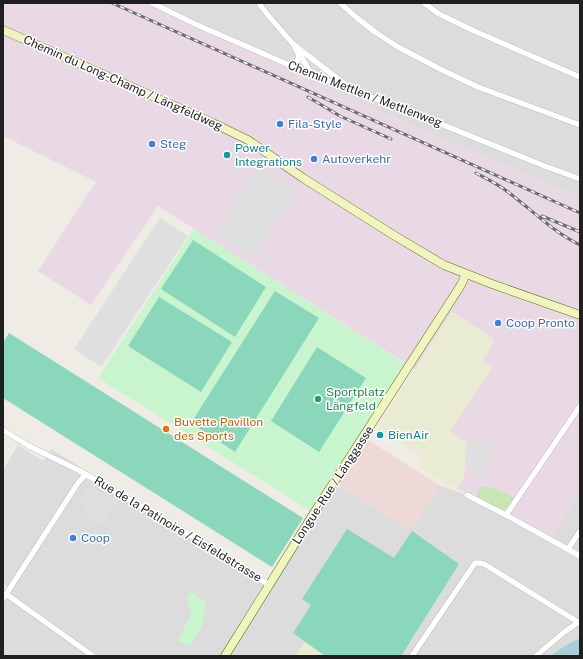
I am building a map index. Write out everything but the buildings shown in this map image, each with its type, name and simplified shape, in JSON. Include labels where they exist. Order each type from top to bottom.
[{"type":"main road","name":"Chemin du Long-Champ / Längfeldweg","points":[[3,30],[248,140],[303,178],[420,252],[444,265],[580,316]]},
{"type":"main road","name":"Longue-Rue / Länggasse","points":[[225,656],[314,513],[461,285],[466,274]]},
{"type":"street","name":"Chemin Mettlen / Mettlenweg","points":[[152,3],[195,24],[312,75],[411,112],[580,179]]},
{"type":"street","points":[[260,3],[293,44],[312,75]]},
{"type":"street","points":[[340,3],[375,32],[398,47],[442,70],[478,87],[580,125]]},
{"type":"street","points":[[424,3],[439,14],[472,30],[580,77]]},
{"type":"street","points":[[293,44],[354,91]]},
{"type":"street","points":[[293,67],[298,60],[298,53]]},
{"type":"street","points":[[506,515],[580,406]]},
{"type":"street","name":"Rue de la Patinoire / Eisfeldstrasse","points":[[3,430],[29,446],[86,474],[202,542],[269,585]]},
{"type":"street","points":[[86,474],[78,483],[5,597],[93,656]]},
{"type":"street","points":[[467,495],[580,556]]},
{"type":"street","points":[[568,549],[580,531]]},
{"type":"street","points":[[412,656],[475,563],[484,564],[579,621],[536,656]]},
{"type":"shaded area","points":[[3,3],[145,3],[197,29],[364,104],[580,198],[580,493],[551,536],[467,495],[467,492],[457,489],[465,474],[465,451],[467,443],[450,431],[492,368],[482,361],[493,343],[493,340],[452,312],[415,369],[158,206],[91,305],[38,271],[96,182],[3,136]]},
{"type":"shaded area","points":[[145,3],[580,3],[580,198],[364,104],[197,29]]},
{"type":"shaded area","points":[[258,166],[297,190],[253,258],[215,234]]},
{"type":"shaded area","points":[[160,218],[188,236],[101,367],[74,349]]},
{"type":"shaded area","points":[[474,436],[489,446],[492,454],[480,474],[472,475],[466,451]]},
{"type":"shaded area","points":[[363,437],[441,486],[410,529],[334,483]]},
{"type":"shaded area","points":[[18,445],[43,461],[51,449],[269,585],[334,483],[410,529],[441,486],[467,495],[551,536],[580,493],[580,638],[564,646],[551,656],[325,656],[305,642],[295,656],[3,656],[3,599],[10,588],[3,583],[3,470]]},
{"type":"shaded area","points":[[93,487],[118,502],[101,525],[82,512],[86,505],[79,500],[87,488],[90,490]]},
{"type":"green space","points":[[194,229],[409,366],[314,513],[98,378]]},
{"type":"green space","points":[[193,240],[266,287],[235,337],[161,289]]},
{"type":"green space","points":[[275,291],[319,318],[235,452],[191,423]]},
{"type":"green space","points":[[159,297],[232,342],[201,392],[128,346]]},
{"type":"green space","points":[[452,312],[493,340],[492,345],[482,361],[492,368],[450,431],[467,443],[465,451],[465,474],[462,481],[456,487],[443,482],[418,466],[422,458],[378,429],[384,420],[382,419]]},
{"type":"green space","points":[[9,333],[303,518],[272,567],[3,398],[3,343]]},
{"type":"green space","name":"Sportplatz Längfeld","points":[[317,347],[366,378],[319,452],[271,421]]},
{"type":"green space","points":[[480,487],[495,488],[515,498],[511,505],[507,508],[496,508],[478,498],[477,492]]},
{"type":"green space","points":[[347,529],[394,558],[412,531],[459,564],[401,656],[325,656],[293,633],[311,605],[302,599]]},
{"type":"green space","points":[[191,592],[206,602],[202,627],[189,646],[177,640],[192,614],[187,599]]},
{"type":"green space","points":[[305,642],[325,656],[295,656]]},
{"type":"water","points":[[580,638],[580,656],[551,656],[564,646]]},
{"type":"railway","points":[[112,3],[580,213]]},
{"type":"railway","points":[[308,97],[340,116],[391,139]]},
{"type":"railway","points":[[476,173],[504,189],[561,234],[580,245]]},
{"type":"railway","points":[[542,216],[580,232]]},
{"type":"place","name":"Fila-Style","points":[[280,124]]},
{"type":"place","name":"Steg","points":[[152,144]]},
{"type":"place","name":"Power Integrations","points":[[227,155]]},
{"type":"place","name":"Autoverkehr","points":[[314,159]]},
{"type":"place","name":"Coop Pronto","points":[[498,323]]},
{"type":"place","name":"Sportplatz Längfeld","points":[[318,399]]},
{"type":"place","name":"Buvette Pavillon des Sports","points":[[166,429]]},
{"type":"place","name":"BienAir","points":[[380,435]]},
{"type":"place","name":"Coop","points":[[73,538]]}]
